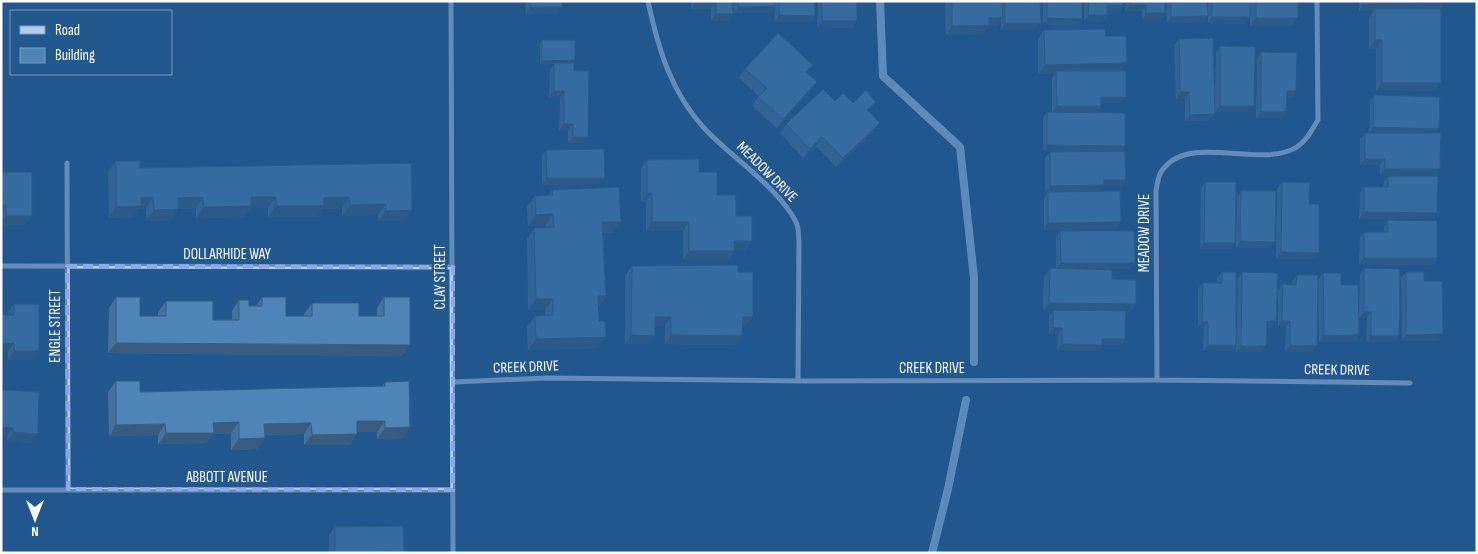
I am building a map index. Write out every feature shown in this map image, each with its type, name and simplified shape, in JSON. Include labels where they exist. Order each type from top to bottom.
[{"type":"street","name":"CLAY STREET","points":[[451,1],[454,382],[453,553]]},
{"type":"street","name":"MEADOW DRIVE","points":[[648,1],[655,36],[670,80],[686,104],[705,129],[786,206],[797,224],[799,241],[798,381]]},
{"type":"street","name":"MEADOW DRIVE","points":[[1157,380],[1156,191],[1160,173],[1172,159],[1196,153],[1264,154],[1284,152],[1297,147],[1309,135],[1318,120],[1317,1]]},
{"type":"street","name":"ENGLE STREET","points":[[67,163],[68,489]]},
{"type":"street","name":"DOLLARHIDE WAY","points":[[1,266],[453,267]]},
{"type":"street","name":"CREEK DRIVE","points":[[454,382],[546,378],[798,381],[1157,380],[1410,383]]},
{"type":"street","name":"ABBOTT AVENUE","points":[[1,490],[453,490]]},
{"type":"highlighted area","points":[[67,266],[453,267],[453,490],[68,489]]},
{"type":"building","points":[[530,1],[562,1],[562,7],[530,7]]},
{"type":"building","points":[[696,1],[733,1],[733,14],[716,14],[716,3],[696,3]]},
{"type":"building","points":[[738,1],[775,1],[775,6],[739,7]]},
{"type":"building","points":[[779,1],[815,1],[815,16],[779,15]]},
{"type":"building","points":[[822,1],[857,1],[857,21],[822,21]]},
{"type":"building","points":[[952,1],[1002,1],[1003,17],[989,18],[989,25],[952,26]]},
{"type":"building","points":[[1005,1],[1040,1],[1041,23],[1005,23]]},
{"type":"building","points":[[1047,1],[1082,1],[1082,19],[1047,18]]},
{"type":"building","points":[[1089,1],[1123,1],[1123,6],[1107,5],[1107,15],[1088,15]]},
{"type":"building","points":[[1130,1],[1165,1],[1165,13],[1146,13],[1146,5],[1130,5]]},
{"type":"building","points":[[1171,1],[1207,1],[1208,16],[1171,17]]},
{"type":"building","points":[[1212,1],[1250,1],[1250,17],[1212,17]]},
{"type":"building","points":[[1256,1],[1298,1],[1298,18],[1256,18]]},
{"type":"building","points":[[1363,1],[1444,1],[1444,3],[1363,4]]},
{"type":"building","points":[[1375,9],[1441,9],[1441,83],[1382,83],[1382,40],[1375,40]]},
{"type":"building","points":[[1105,29],[1106,36],[1126,36],[1127,63],[1045,65],[1044,30]]},
{"type":"building","points":[[778,33],[813,65],[806,72],[817,82],[783,119],[758,97],[767,88],[745,69]]},
{"type":"building","points":[[1213,38],[1215,114],[1190,115],[1189,92],[1180,92],[1179,39]]},
{"type":"building","points":[[542,40],[575,40],[575,60],[542,61]]},
{"type":"building","points":[[1220,46],[1255,47],[1254,106],[1220,106]]},
{"type":"building","points":[[1261,52],[1297,53],[1296,91],[1287,91],[1286,112],[1261,112]]},
{"type":"building","points":[[554,63],[574,63],[574,71],[589,71],[588,137],[573,137],[573,124],[564,124],[564,91],[554,91]]},
{"type":"building","points":[[1056,71],[1126,71],[1126,97],[1101,97],[1101,106],[1057,106]]},
{"type":"building","points":[[823,89],[835,101],[843,93],[853,103],[866,90],[876,102],[867,110],[880,123],[843,158],[822,137],[810,149],[786,124]]},
{"type":"building","points":[[1374,95],[1440,97],[1439,129],[1373,127]]},
{"type":"building","points":[[1047,112],[1125,113],[1125,146],[1047,145]]},
{"type":"building","points":[[1365,133],[1441,133],[1440,169],[1385,169],[1385,159],[1365,159]]},
{"type":"building","points":[[604,149],[605,178],[547,178],[546,150]]},
{"type":"building","points":[[1125,151],[1126,180],[1104,180],[1104,185],[1050,186],[1050,152]]},
{"type":"building","points":[[699,159],[699,172],[717,172],[717,195],[736,195],[736,216],[752,216],[752,241],[734,241],[734,251],[689,251],[689,222],[652,222],[652,193],[647,193],[647,160]]},
{"type":"building","points":[[116,161],[140,161],[140,168],[411,163],[412,210],[386,211],[386,204],[350,205],[349,197],[324,198],[324,206],[276,206],[276,197],[251,197],[251,206],[204,207],[203,197],[178,198],[178,209],[154,210],[153,197],[141,198],[141,206],[116,207]]},
{"type":"building","points":[[1,172],[32,172],[32,216],[6,216],[6,205],[1,205]]},
{"type":"building","points":[[1388,176],[1438,176],[1437,213],[1364,212],[1364,187],[1388,187]]},
{"type":"building","points":[[1205,182],[1236,182],[1235,243],[1204,243]]},
{"type":"building","points":[[1282,182],[1310,183],[1309,204],[1319,204],[1319,253],[1281,252]]},
{"type":"building","points":[[619,187],[621,222],[602,222],[606,296],[598,296],[599,321],[605,321],[606,337],[536,339],[535,316],[553,315],[553,299],[536,299],[534,228],[554,227],[553,214],[536,215],[535,196],[553,195],[552,190]]},
{"type":"building","points":[[1120,191],[1121,222],[1048,223],[1048,192]]},
{"type":"building","points":[[1241,191],[1276,191],[1275,242],[1240,241]]},
{"type":"building","points":[[1388,220],[1437,221],[1437,258],[1364,258],[1364,232],[1388,232]]},
{"type":"building","points":[[1060,231],[1134,231],[1135,263],[1061,263]]},
{"type":"building","points":[[738,265],[738,272],[753,272],[753,317],[743,317],[742,336],[671,335],[671,317],[655,317],[655,336],[631,335],[632,266]]},
{"type":"building","points":[[1050,268],[1112,270],[1112,279],[1136,280],[1136,304],[1049,303]]},
{"type":"building","points":[[1364,268],[1400,269],[1399,336],[1371,336],[1371,312],[1364,312]]},
{"type":"building","points":[[1222,272],[1236,272],[1236,345],[1208,345],[1208,322],[1202,322],[1203,283],[1222,283]]},
{"type":"building","points":[[1242,272],[1278,273],[1276,321],[1267,321],[1266,346],[1241,346]]},
{"type":"building","points":[[1406,272],[1424,272],[1424,281],[1442,281],[1443,334],[1406,335]]},
{"type":"building","points":[[1323,273],[1341,273],[1341,285],[1358,285],[1359,335],[1324,336]]},
{"type":"building","points":[[1297,275],[1318,275],[1317,346],[1290,345],[1290,321],[1282,321],[1283,284],[1296,285]]},
{"type":"building","points":[[116,297],[140,297],[140,316],[166,316],[166,301],[213,301],[213,320],[239,320],[239,300],[249,300],[249,306],[262,306],[262,297],[286,297],[286,316],[312,316],[312,303],[359,303],[359,316],[384,316],[384,297],[410,297],[410,345],[116,343]]},
{"type":"building","points":[[14,304],[39,304],[39,351],[14,351],[14,343],[1,344],[1,315],[14,315]]},
{"type":"building","points":[[1053,310],[1126,311],[1125,339],[1102,339],[1102,345],[1062,344],[1062,328],[1053,328]]},
{"type":"building","points":[[116,381],[140,381],[140,392],[385,386],[385,382],[409,381],[410,427],[385,428],[385,421],[357,421],[357,434],[312,435],[311,423],[264,424],[265,438],[239,439],[239,422],[213,423],[214,433],[166,433],[165,424],[116,425]]},
{"type":"building","points":[[1,390],[39,392],[38,434],[13,432],[13,428],[1,427]]},
{"type":"building","points":[[403,526],[404,552],[335,553],[335,527]]},
{"type":"waterway","points":[[880,1],[883,76],[960,147],[974,278],[974,362]]},
{"type":"waterway","points":[[932,553],[948,489],[966,400]]}]
